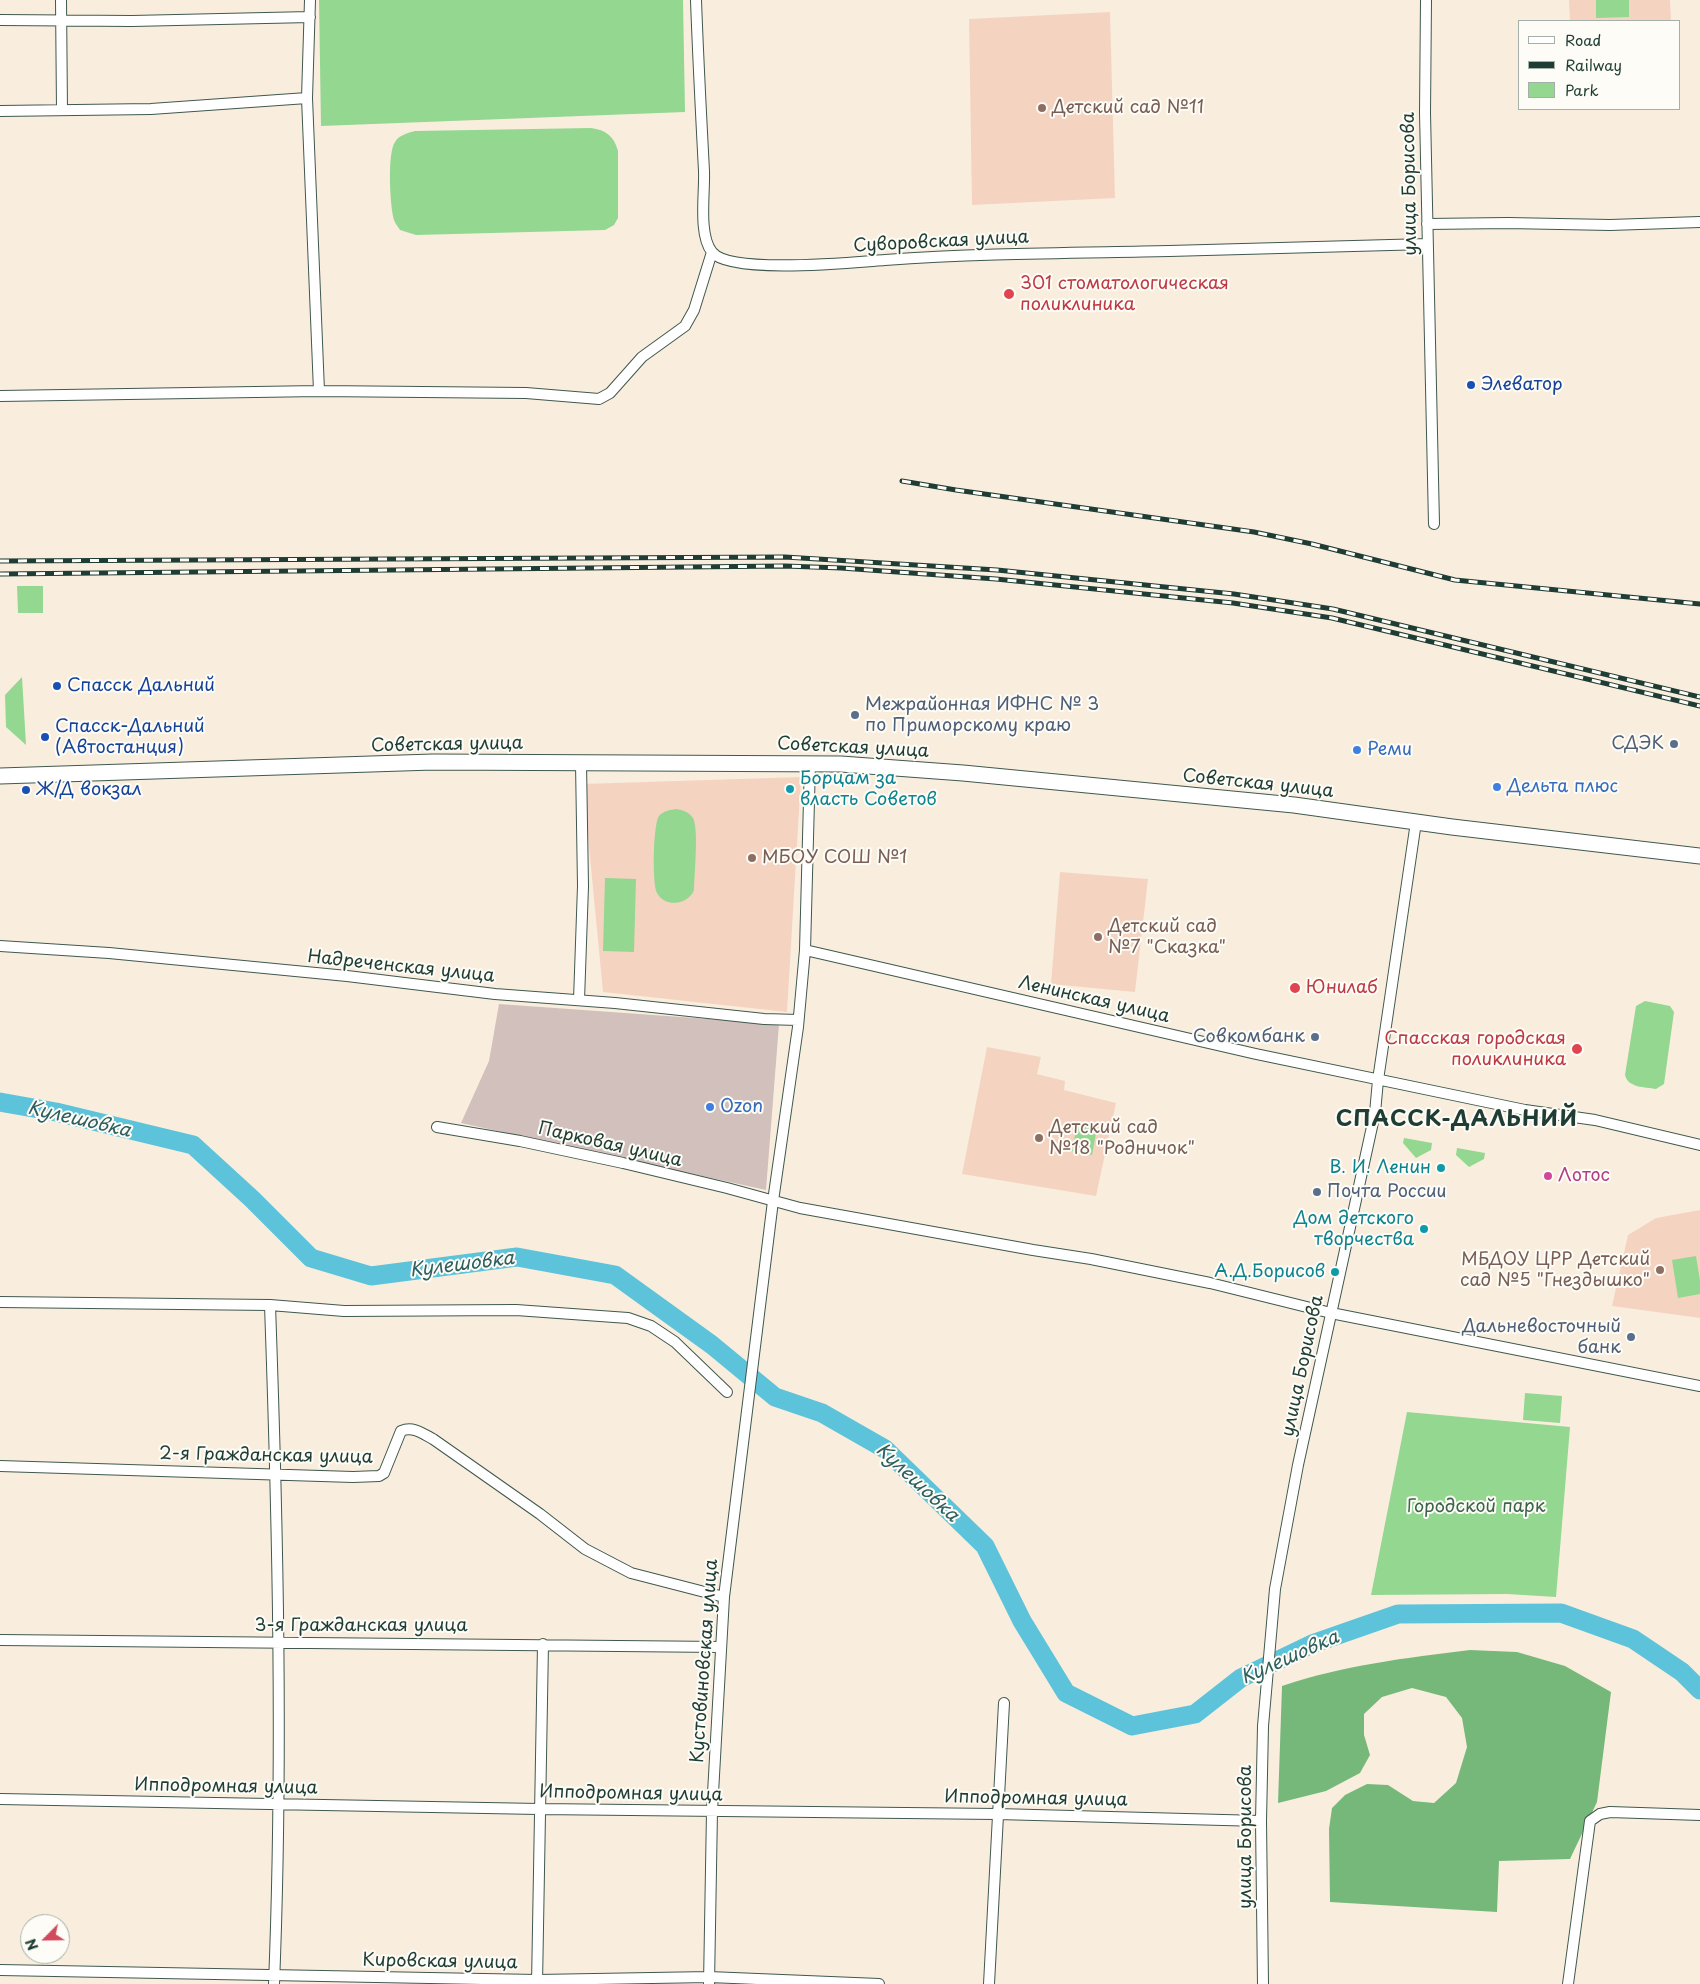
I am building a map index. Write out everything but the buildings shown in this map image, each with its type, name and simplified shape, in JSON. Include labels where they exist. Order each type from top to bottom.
[{"type":"main road","name":"Советская улица","points":[[0,776],[433,762],[810,763],[859,765],[1294,805],[1416,822],[1700,856]]},
{"type":"street","points":[[61,0],[62,110]]},
{"type":"street","points":[[310,0],[307,98],[319,391]]},
{"type":"street","points":[[0,396],[319,391],[526,393],[599,399],[610,393],[642,357],[685,326],[694,310],[712,252],[707,243],[704,228],[704,174],[696,0]]},
{"type":"street","name":"улица Борисова","points":[[1426,0],[1425,114],[1434,524]]},
{"type":"street","points":[[0,20],[132,21],[310,16]]},
{"type":"street","points":[[0,111],[151,109],[307,98]]},
{"type":"street","points":[[1427,224],[1610,225],[1700,222]]},
{"type":"street","name":"Суворовская улица","points":[[712,252],[726,260],[742,263],[802,266],[947,255],[1428,244]]},
{"type":"street","points":[[579,1000],[583,886],[581,763]]},
{"type":"street","points":[[773,1201],[806,950],[810,763]]},
{"type":"street","name":"улица Борисова","points":[[1263,1984],[1261,1822],[1263,1726],[1275,1589],[1298,1465],[1375,1113],[1378,1080],[1416,822]]},
{"type":"street","name":"Надреченская улица","points":[[0,946],[109,953],[348,976],[495,994],[579,1000],[764,1019],[798,1020]]},
{"type":"street","name":"Ленинская улица","points":[[806,950],[1138,1028],[1525,1110],[1595,1120],[1700,1145]]},
{"type":"street","name":"Парковая улица","points":[[437,1126],[520,1140],[842,1216],[1091,1259],[1210,1283],[1331,1313]]},
{"type":"street","name":"Кустовиновская улица","points":[[709,1980],[712,1810],[724,1597],[773,1201]]},
{"type":"street","points":[[0,1302],[270,1305],[344,1312],[524,1310],[636,1319],[651,1326],[675,1342],[727,1392]]},
{"type":"street","points":[[270,1305],[276,1474],[278,1642],[274,1979]]},
{"type":"street","points":[[1331,1313],[1700,1386]]},
{"type":"street","name":"2-я Гражданская улица","points":[[0,1466],[353,1477],[379,1476],[386,1470],[401,1431],[408,1428],[417,1430],[433,1439],[540,1514],[584,1549],[631,1573],[724,1597]]},
{"type":"street","name":"3-я Гражданская улица","points":[[0,1640],[721,1647]]},
{"type":"street","points":[[537,1982],[542,1644]]},
{"type":"street","points":[[989,1984],[1004,1703]]},
{"type":"street","name":"Ипподромная улица","points":[[0,1799],[539,1809],[997,1814],[1261,1822]]},
{"type":"street","points":[[1568,1984],[1590,1821],[1600,1814],[1610,1812],[1700,1815]]},
{"type":"street","name":"Кировская улица","points":[[0,1970],[274,1979],[537,1982],[709,1980],[879,1984]]},
{"type":"shaded area","points":[[1569,0],[1670,0],[1671,20],[1570,20]]},
{"type":"shaded area","name":"Детский сад №11","points":[[1110,12],[1115,198],[972,205],[969,19]]},
{"type":"shaded area","points":[[801,777],[787,1012],[603,992],[583,784]]},
{"type":"shaded area","name":"Детский сад №7 \"Сказка\"","points":[[1060,872],[1148,879],[1135,992],[1051,984]]},
{"type":"shaded area","points":[[499,1004],[779,1024],[766,1190],[461,1123],[489,1061]]},
{"type":"shaded area","name":"Детский сад №18 \"Родничок\"","points":[[987,1047],[1041,1057],[1037,1074],[1065,1081],[1064,1090],[1116,1103],[1096,1196],[962,1174]]},
{"type":"shaded area","name":"МБДОУ ЦРР Детский сад №5 \"Гнездышко\"","points":[[1700,1210],[1700,1318],[1612,1306],[1628,1235],[1656,1218]]},
{"type":"green space","points":[[319,0],[683,0],[685,112],[321,126]]},
{"type":"green space","points":[[1596,0],[1629,0],[1629,17],[1596,18]]},
{"type":"green space","points":[[591,128],[601,130],[609,135],[618,151],[618,218],[614,225],[605,230],[416,235],[400,230],[394,221],[390,193],[392,148],[395,142],[404,135],[415,131]]},
{"type":"green space","points":[[17,586],[43,586],[43,613],[18,613]]},
{"type":"green space","points":[[22,677],[26,745],[6,727],[5,695]]},
{"type":"green space","points":[[676,809],[690,814],[695,824],[694,890],[687,899],[671,903],[661,898],[655,887],[654,842],[659,816],[669,810]]},
{"type":"green space","points":[[605,878],[636,879],[634,952],[603,951]]},
{"type":"green space","points":[[1645,1001],[1670,1006],[1674,1012],[1664,1084],[1656,1089],[1633,1085],[1625,1075],[1636,1006]]},
{"type":"green space","points":[[1077,1125],[1097,1128],[1092,1155],[1072,1151]]},
{"type":"green space","points":[[1404,1138],[1432,1143],[1431,1150],[1416,1158],[1403,1143]]},
{"type":"green space","points":[[1457,1148],[1485,1153],[1484,1159],[1469,1167],[1456,1155]]},
{"type":"green space","points":[[1696,1256],[1700,1294],[1678,1298],[1672,1260]]},
{"type":"green space","points":[[1525,1393],[1562,1396],[1560,1423],[1523,1420]]},
{"type":"green space","name":"Городской парк","points":[[1407,1412],[1570,1427],[1556,1597],[1507,1594],[1371,1595]]},
{"type":"green space","points":[[1470,1650],[1517,1652],[1565,1666],[1611,1692],[1597,1802],[1570,1859],[1499,1861],[1497,1912],[1330,1902],[1329,1829],[1332,1808],[1345,1795],[1367,1784],[1388,1785],[1413,1801],[1434,1803],[1456,1783],[1467,1747],[1462,1718],[1446,1697],[1412,1688],[1382,1697],[1364,1714],[1364,1735],[1370,1755],[1360,1773],[1326,1791],[1278,1803],[1282,1686],[1352,1667]]},
{"type":"waterway","name":"Кулешовка","points":[[0,1102],[56,1112],[193,1145],[252,1199],[311,1258],[371,1276],[517,1257],[615,1275],[712,1345],[775,1397],[822,1413],[885,1449],[985,1546],[1022,1621],[1066,1693],[1132,1726],[1195,1714],[1241,1678],[1312,1644],[1398,1614],[1561,1613],[1633,1639],[1682,1672],[1700,1690]]},
{"type":"railway","points":[[902,481],[1254,532],[1312,544],[1455,580],[1700,604]]},
{"type":"railway","points":[[0,561],[785,557],[997,570],[1234,594],[1333,609],[1700,697]]},
{"type":"railway","points":[[0,574],[785,566],[996,579],[1233,603],[1332,618],[1700,706]]},
{"type":"place","name":"Детский сад №11","points":[[1042,108]]},
{"type":"place","name":"301 стоматологическая поликлиника","points":[[1009,294]]},
{"type":"place","name":"Элеватор","points":[[1471,385]]},
{"type":"place","name":"Спасск Дальний","points":[[57,686]]},
{"type":"place","name":"Межрайонная ИФНС № 3 по Приморскому краю","points":[[855,715]]},
{"type":"place","name":"Спасск-Дальний (Автостанция)","points":[[45,737]]},
{"type":"place","name":"СДЭК","points":[[1674,744]]},
{"type":"place","name":"Реми","points":[[1357,750]]},
{"type":"place","name":"Дельта плюс","points":[[1497,787]]},
{"type":"place","name":"Борцам за власть Советов","points":[[790,789]]},
{"type":"place","name":"Ж/Д вокзал","points":[[26,790]]},
{"type":"place","name":"МБОУ СОШ №1","points":[[752,858]]},
{"type":"place","name":"Детский сад №7 \"Сказка\"","points":[[1098,937]]},
{"type":"place","name":"Юнилаб","points":[[1295,988]]},
{"type":"place","name":"Совкомбанк","points":[[1315,1037]]},
{"type":"place","name":"Спасская городская поликлиника","points":[[1577,1049]]},
{"type":"place","name":"Ozon","points":[[710,1107]]},
{"type":"place","name":"Детский сад №18 \"Родничок\"","points":[[1039,1138]]},
{"type":"place","name":"В. И. Ленин","points":[[1441,1168]]},
{"type":"place","name":"Лотос","points":[[1548,1176]]},
{"type":"place","name":"Почта России","points":[[1317,1192]]},
{"type":"place","name":"Дом детского творчества","points":[[1424,1229]]},
{"type":"place","name":"МБДОУ ЦРР Детский сад №5 \"Гнездышко\"","points":[[1660,1270]]},
{"type":"place","name":"А.Д.Борисов","points":[[1335,1272]]},
{"type":"place","name":"Дальневосточный банк","points":[[1631,1337]]},
{"type":"district","name":"СПАССК-ДАЛЬНИЙ","points":[[1457,1120]]}]
